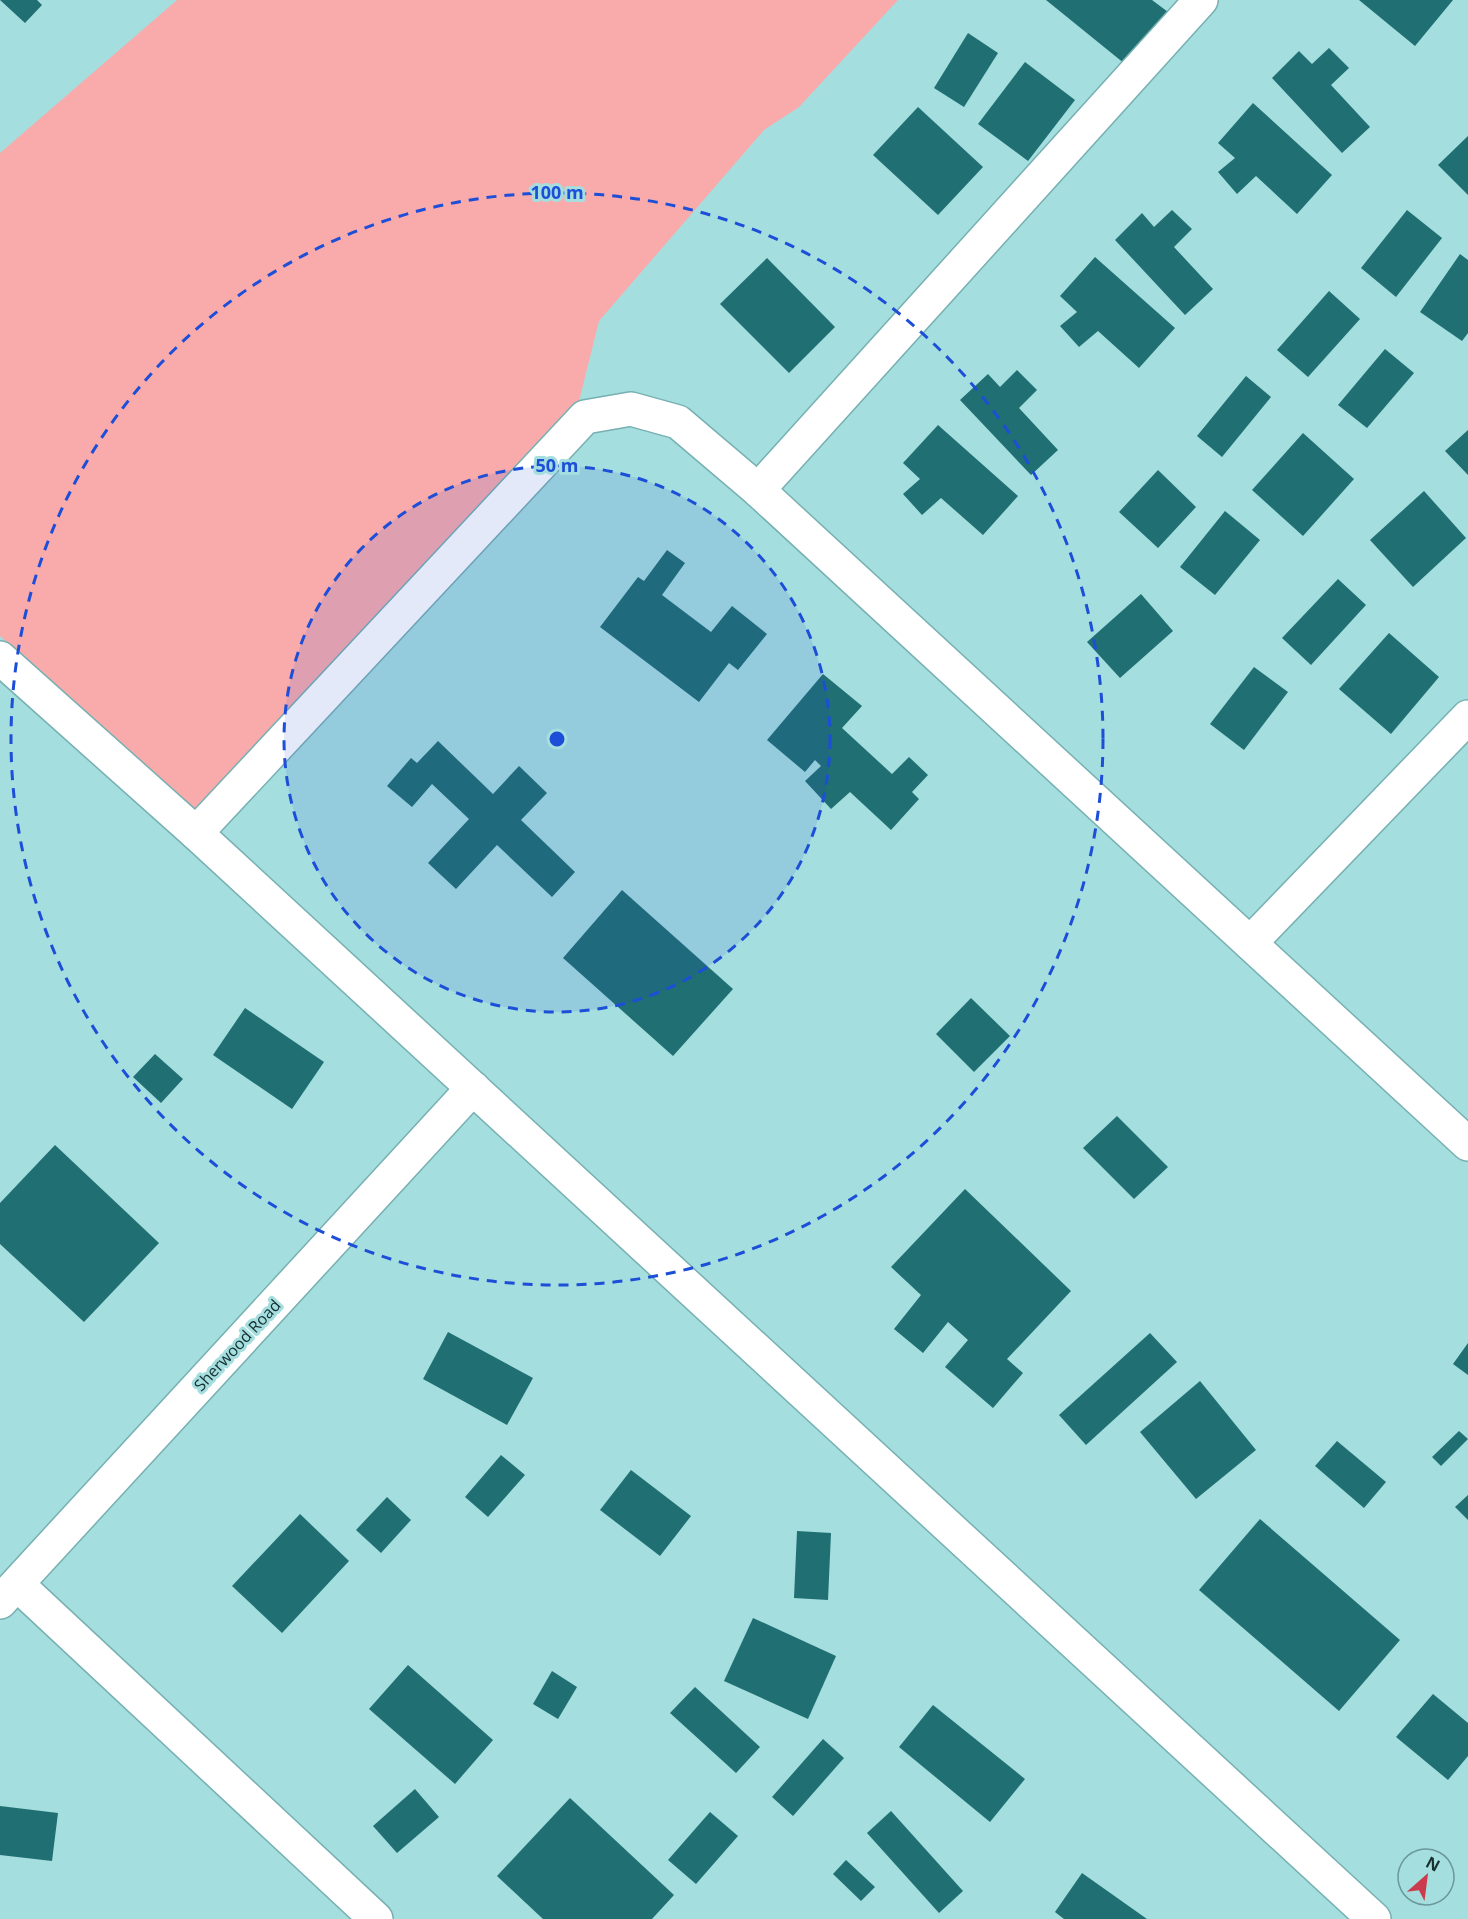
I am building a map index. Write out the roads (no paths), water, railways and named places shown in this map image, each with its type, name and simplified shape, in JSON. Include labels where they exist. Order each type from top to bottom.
[{"type":"street","points":[[758,490],[1201,0]]},
{"type":"street","points":[[196,833],[585,417],[631,409],[678,422],[758,490],[1468,1144]]},
{"type":"street","points":[[0,658],[196,833],[1374,1919]]},
{"type":"street","points":[[1250,943],[1468,717]]},
{"type":"street","name":"Sherwood Road","points":[[9,1593],[473,1088]]},
{"type":"street","points":[[9,1593],[376,1919]]}]
